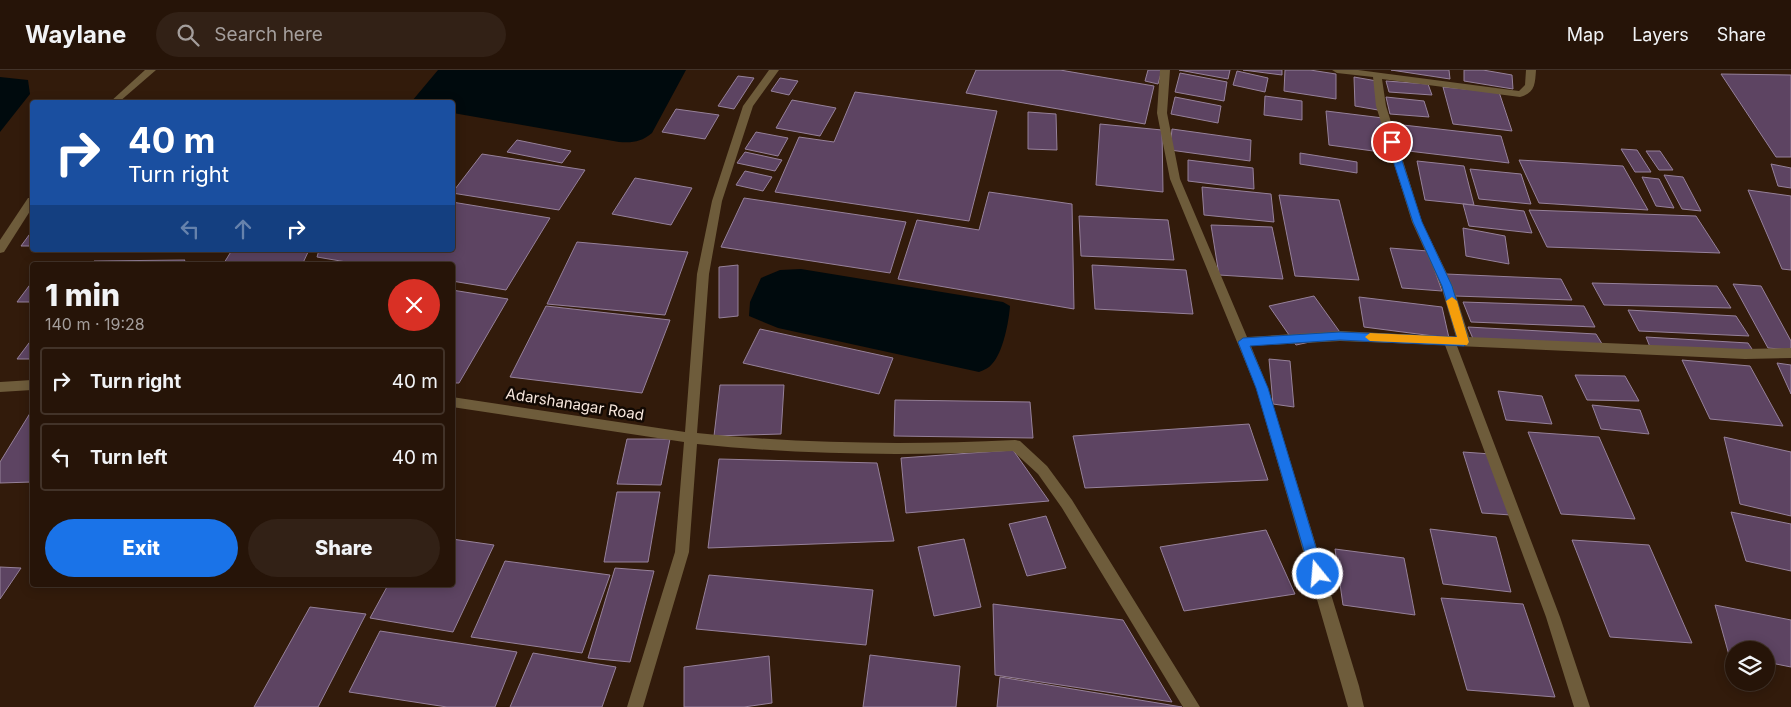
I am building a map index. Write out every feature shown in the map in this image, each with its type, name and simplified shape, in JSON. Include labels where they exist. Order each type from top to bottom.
[{"type":"street","points":[[116,100],[151,70]]},
{"type":"street","points":[[635,707],[682,552],[703,274],[717,201],[748,106],[774,70]]},
{"type":"street","points":[[1165,70],[1162,113],[1175,179],[1262,388],[1356,707]]},
{"type":"street","points":[[1337,70],[1520,94],[1527,92],[1530,88],[1531,70]]},
{"type":"street","points":[[1377,75],[1381,106],[1397,160],[1418,222],[1447,286],[1464,342]]},
{"type":"street","points":[[0,249],[30,204]]},
{"type":"street","points":[[1243,342],[1340,336],[1744,354],[1791,353]]},
{"type":"street","points":[[1449,341],[1553,617],[1582,707]]},
{"type":"street","points":[[0,387],[30,384]]},
{"type":"street","name":"Adarshanagar Road","points":[[455,402],[692,438],[750,444],[936,449],[1015,445],[1039,466],[1065,502],[1192,707]]},
{"type":"shaded area","points":[[438,70],[686,70],[652,133],[640,140],[629,142],[619,142],[455,113],[455,100],[413,100]]},
{"type":"shaded area","points":[[0,77],[28,80],[30,94],[0,132]]},
{"type":"shaded area","points":[[801,269],[1003,302],[1010,306],[1002,345],[991,365],[979,372],[778,328],[749,316],[750,302],[761,278],[780,270]]},
{"type":"building","points":[[976,70],[1060,70],[1154,86],[1145,124],[966,93]]},
{"type":"building","points":[[1148,70],[1162,70],[1158,84],[1145,81]]},
{"type":"building","points":[[1179,70],[1230,70],[1228,79]]},
{"type":"building","points":[[1243,70],[1282,70],[1282,75]]},
{"type":"building","points":[[1285,70],[1310,70],[1336,74],[1336,99],[1284,91]]},
{"type":"building","points":[[1391,70],[1449,70],[1450,79]]},
{"type":"building","points":[[1464,70],[1483,70],[1512,75],[1513,89],[1464,81]]},
{"type":"building","points":[[1237,71],[1268,78],[1265,92],[1233,85]]},
{"type":"building","points":[[1180,73],[1227,82],[1224,101],[1175,92]]},
{"type":"building","points":[[1721,74],[1791,75],[1791,157],[1776,157]]},
{"type":"building","points":[[738,76],[754,78],[734,109],[718,106]]},
{"type":"building","points":[[1354,77],[1377,81],[1378,110],[1355,106]]},
{"type":"building","points":[[780,78],[798,81],[789,95],[771,91]]},
{"type":"building","points":[[1386,81],[1428,84],[1432,95],[1389,92]]},
{"type":"building","points":[[1443,87],[1499,92],[1512,131],[1453,124]]},
{"type":"building","points":[[855,92],[997,111],[969,221],[775,192],[799,137],[834,142]]},
{"type":"building","points":[[1265,96],[1302,101],[1302,120],[1264,115]]},
{"type":"building","points":[[1175,97],[1221,106],[1218,123],[1171,114]]},
{"type":"building","points":[[1386,97],[1424,101],[1429,117],[1390,114]]},
{"type":"building","points":[[792,100],[836,108],[820,136],[776,128]]},
{"type":"building","points":[[676,109],[719,115],[705,139],[662,132]]},
{"type":"building","points":[[1326,111],[1383,118],[1388,153],[1329,145]]},
{"type":"building","points":[[1028,112],[1056,114],[1057,150],[1028,149]]},
{"type":"building","points":[[1100,124],[1162,130],[1163,192],[1096,185]]},
{"type":"building","points":[[1394,124],[1501,136],[1509,163],[1400,150]]},
{"type":"building","points":[[1172,129],[1251,140],[1250,161],[1170,150]]},
{"type":"building","points":[[756,132],[788,138],[778,156],[745,149]]},
{"type":"building","points":[[517,140],[571,151],[562,163],[507,152]]},
{"type":"building","points":[[1621,149],[1637,150],[1651,172],[1635,172]]},
{"type":"building","points":[[1646,151],[1660,151],[1673,170],[1659,170]]},
{"type":"building","points":[[745,152],[782,160],[775,171],[737,163]]},
{"type":"building","points":[[1300,153],[1357,162],[1357,173],[1300,164]]},
{"type":"building","points":[[482,154],[585,170],[559,210],[455,193],[455,189]]},
{"type":"building","points":[[1188,160],[1253,168],[1254,189],[1188,181]]},
{"type":"building","points":[[1519,160],[1623,166],[1648,210],[1539,203]]},
{"type":"building","points":[[1417,161],[1464,166],[1474,205],[1425,200]]},
{"type":"building","points":[[1771,164],[1791,168],[1791,188],[1778,186]]},
{"type":"building","points":[[1470,169],[1521,174],[1531,204],[1479,199]]},
{"type":"building","points":[[745,171],[772,177],[763,191],[736,185]]},
{"type":"building","points":[[1664,175],[1683,177],[1701,211],[1682,209]]},
{"type":"building","points":[[1642,177],[1659,179],[1674,208],[1656,206]]},
{"type":"building","points":[[635,178],[692,188],[671,225],[612,214]]},
{"type":"building","points":[[1202,187],[1271,194],[1274,222],[1204,215]]},
{"type":"building","points":[[1748,190],[1791,196],[1791,270],[1782,269]]},
{"type":"building","points":[[989,192],[1072,204],[1074,309],[898,279],[917,220],[979,230]]},
{"type":"building","points":[[1279,195],[1339,200],[1359,280],[1295,276]]},
{"type":"building","points":[[744,198],[906,222],[890,273],[721,247]]},
{"type":"building","points":[[455,202],[550,218],[506,290],[455,282],[455,262],[346,262],[317,257],[318,252],[455,252]]},
{"type":"building","points":[[1463,204],[1524,211],[1532,233],[1469,226]]},
{"type":"building","points":[[1529,210],[1696,216],[1720,253],[1547,247]]},
{"type":"building","points":[[1079,216],[1168,220],[1174,260],[1081,256]]},
{"type":"building","points":[[1211,225],[1272,227],[1283,279],[1219,275]]},
{"type":"building","points":[[1463,228],[1505,236],[1509,264],[1466,256]]},
{"type":"building","points":[[30,234],[30,246],[21,246]]},
{"type":"building","points":[[577,242],[688,252],[665,315],[547,304]]},
{"type":"building","points":[[1390,248],[1428,251],[1442,291],[1402,288]]},
{"type":"building","points":[[231,252],[308,252],[303,262],[225,262]]},
{"type":"building","points":[[185,260],[184,262],[94,261]]},
{"type":"building","points":[[738,265],[738,316],[719,318],[719,267]]},
{"type":"building","points":[[1092,265],[1186,270],[1193,314],[1095,309]]},
{"type":"building","points":[[1446,274],[1561,279],[1572,300],[1455,296]]},
{"type":"building","points":[[1592,283],[1717,286],[1731,308],[1604,305]]},
{"type":"building","points":[[1733,284],[1761,286],[1791,341],[1791,350],[1768,348]]},
{"type":"building","points":[[30,285],[30,302],[17,302]]},
{"type":"building","points":[[455,290],[508,299],[459,383],[455,383]]},
{"type":"building","points":[[1314,296],[1342,335],[1296,345],[1269,306]]},
{"type":"building","points":[[1359,297],[1442,307],[1449,338],[1364,327]]},
{"type":"building","points":[[1463,302],[1584,306],[1595,327],[1471,322]]},
{"type":"building","points":[[546,306],[670,320],[642,393],[510,377]]},
{"type":"building","points":[[1628,310],[1736,316],[1749,336],[1639,331]]},
{"type":"building","points":[[1468,327],[1596,334],[1604,347],[1474,341]]},
{"type":"building","points":[[760,329],[893,358],[879,394],[743,363]]},
{"type":"building","points":[[1646,337],[1748,343],[1754,352],[1650,347]]},
{"type":"building","points":[[30,342],[30,359],[17,359]]},
{"type":"building","points":[[1269,359],[1290,361],[1294,407],[1273,404]]},
{"type":"building","points":[[1682,360],[1750,366],[1783,426],[1710,419]]},
{"type":"building","points":[[1777,363],[1791,365],[1791,394]]},
{"type":"building","points":[[1575,375],[1625,376],[1639,401],[1587,400]]},
{"type":"building","points":[[720,385],[784,385],[781,434],[714,436]]},
{"type":"building","points":[[1498,391],[1542,396],[1552,424],[1506,420]]},
{"type":"building","points":[[895,400],[1030,402],[1033,438],[894,436]]},
{"type":"building","points":[[1592,405],[1640,410],[1649,434],[1601,429]]},
{"type":"building","points":[[30,413],[30,482],[0,483],[0,462]]},
{"type":"building","points":[[1249,424],[1268,480],[1085,488],[1073,436]]},
{"type":"building","points":[[1528,432],[1599,437],[1635,519],[1561,514]]},
{"type":"building","points":[[1724,437],[1791,452],[1791,516],[1740,504]]},
{"type":"building","points":[[627,439],[670,439],[661,485],[617,484]]},
{"type":"building","points":[[1013,450],[1049,501],[906,513],[901,458]]},
{"type":"building","points":[[1463,452],[1491,454],[1511,515],[1482,513]]},
{"type":"building","points":[[719,459],[877,463],[894,541],[708,548]]},
{"type":"building","points":[[617,492],[660,492],[648,562],[604,562]]},
{"type":"building","points":[[1731,512],[1791,524],[1791,571],[1746,561]]},
{"type":"building","points":[[1046,516],[1066,568],[1027,576],[1009,524]]},
{"type":"building","points":[[1430,529],[1496,537],[1511,592],[1443,584]]},
{"type":"building","points":[[1266,530],[1295,594],[1184,611],[1160,547]]},
{"type":"building","points":[[455,539],[494,545],[453,632],[370,618],[387,587],[455,587]]},
{"type":"building","points":[[964,539],[981,607],[934,616],[918,547]]},
{"type":"building","points":[[1572,540],[1649,545],[1692,643],[1610,637]]},
{"type":"building","points":[[1335,549],[1404,558],[1415,615],[1343,605]]},
{"type":"building","points":[[505,561],[610,575],[582,653],[471,637]]},
{"type":"building","points":[[0,567],[21,568],[0,599]]},
{"type":"building","points":[[615,568],[654,571],[630,662],[588,658]]},
{"type":"building","points":[[709,575],[873,590],[866,645],[696,629]]},
{"type":"building","points":[[1441,598],[1523,604],[1555,697],[1467,690]]},
{"type":"building","points":[[993,604],[1123,620],[1172,702],[995,675]]},
{"type":"building","points":[[1715,605],[1791,620],[1791,667],[1775,664],[1775,641],[1725,641]]},
{"type":"building","points":[[310,607],[366,614],[318,707],[254,707]]},
{"type":"building","points":[[380,631],[517,652],[495,707],[447,707],[349,692]]},
{"type":"building","points":[[533,653],[616,667],[602,707],[510,707]]},
{"type":"building","points":[[870,655],[960,666],[956,707],[863,707]]},
{"type":"building","points":[[769,656],[772,703],[744,707],[684,707],[684,667]]},
{"type":"building","points":[[1000,677],[1182,707],[997,707]]},
{"type":"slow traffic","points":[[1370,337],[1464,342],[1452,301]]},
{"type":"route","points":[[1318,574],[1262,388],[1243,342],[1340,336],[1464,342],[1447,286],[1418,222],[1392,142]]}]
